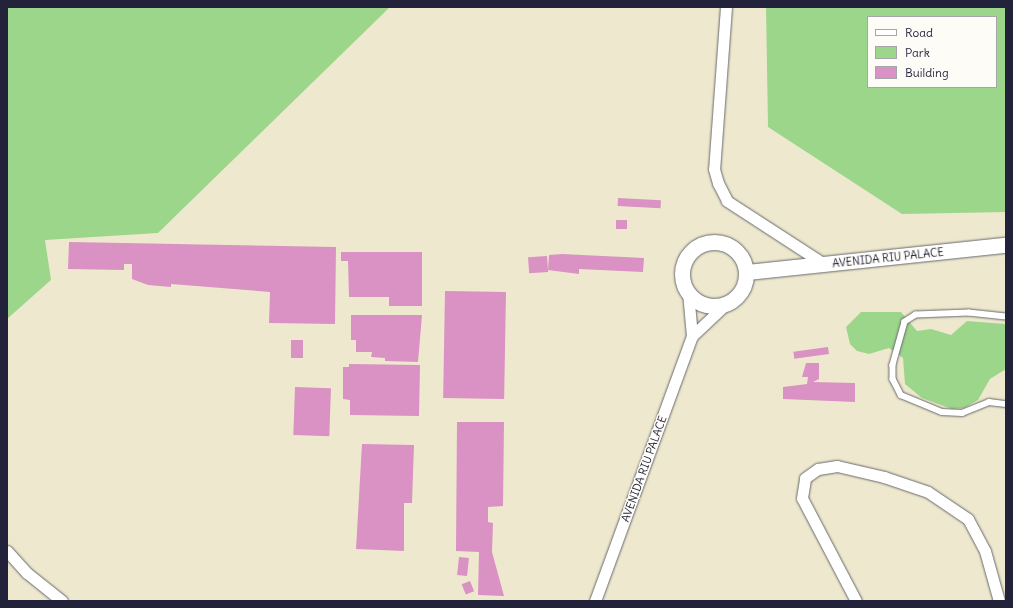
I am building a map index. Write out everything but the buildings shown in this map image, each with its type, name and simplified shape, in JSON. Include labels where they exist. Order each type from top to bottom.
[{"type":"street","points":[[726,7],[714,169],[718,183],[727,201],[824,264]]},
{"type":"street","points":[[704,244],[730,246],[738,252],[747,272],[741,292],[726,304],[706,305],[688,292],[684,283],[685,262],[691,252],[704,244]]},
{"type":"street","name":"AVENIDA RIU PALACE","points":[[747,272],[1006,245]]},
{"type":"street","name":"AVENIDA RIU PALACE","points":[[595,601],[692,336],[688,292]]},
{"type":"street","name":"AVENIDA RIU PALACE","points":[[692,336],[726,304]]},
{"type":"street","points":[[856,601],[802,498],[805,478],[818,469],[837,466],[884,477],[928,492],[968,519],[985,551],[999,601]]},
{"type":"street","points":[[7,551],[27,573],[62,601]]},
{"type":"lane","points":[[1006,317],[969,313],[916,315],[905,322],[892,365],[892,379],[901,394],[942,412],[962,413],[989,402],[1006,404]]},
{"type":"green space","points":[[7,7],[390,7],[158,233],[45,240],[51,280],[7,319]]},
{"type":"green space","points":[[766,7],[1006,7],[1006,212],[902,214],[768,127]]},
{"type":"green space","points":[[861,312],[901,312],[917,331],[931,329],[951,335],[967,321],[1006,324],[1006,369],[990,379],[978,400],[964,408],[952,409],[922,398],[905,384],[903,358],[889,348],[869,354],[857,351],[850,344],[846,327]]}]
